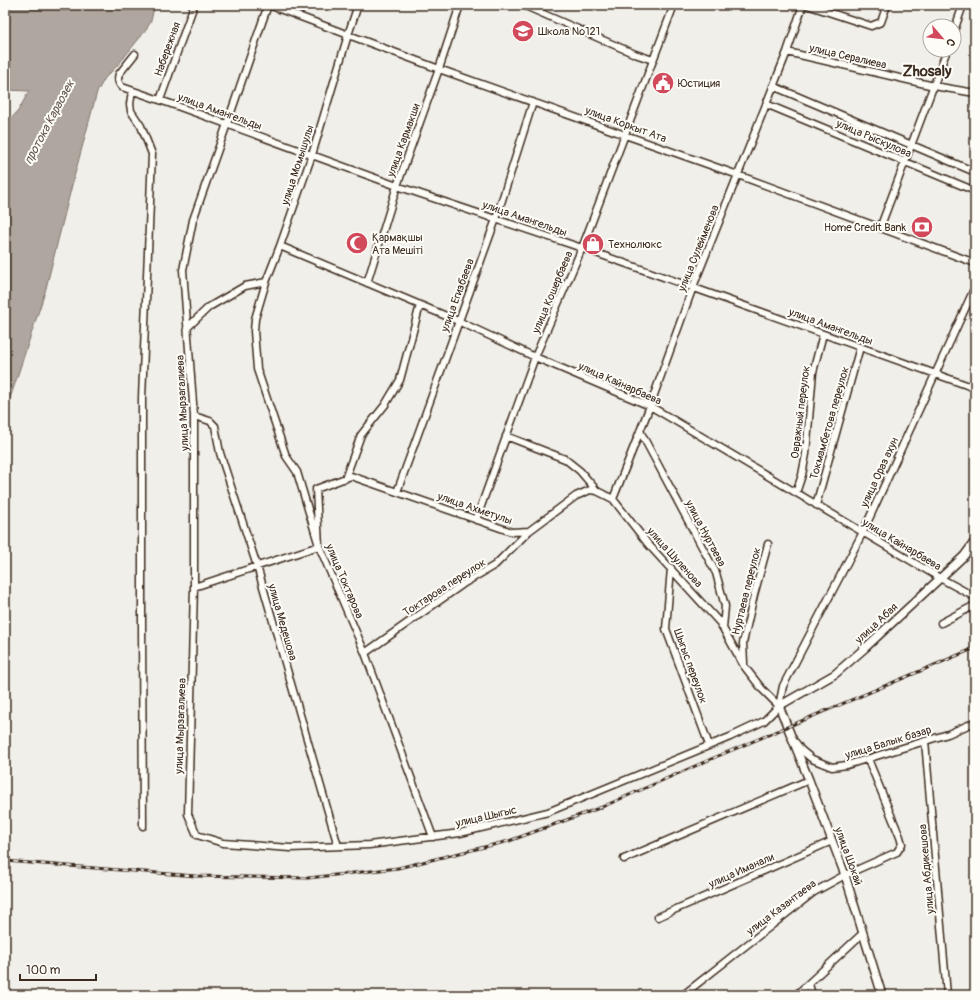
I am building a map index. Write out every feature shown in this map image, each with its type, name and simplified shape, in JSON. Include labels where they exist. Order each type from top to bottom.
[{"type":"street","name":"Набережная","points":[[160,100],[194,5]]},
{"type":"street","name":"улица Коркыт Ата","points":[[269,5],[439,69],[738,175],[975,263]]},
{"type":"street","name":"улица Мырзагалиева","points":[[188,814],[194,587],[194,416],[183,270],[194,220],[269,5]]},
{"type":"street","name":"улица Момышулы","points":[[254,331],[255,319],[266,282],[312,155],[358,5]]},
{"type":"street","name":"улица Кармакши","points":[[367,283],[398,186],[460,5]]},
{"type":"street","points":[[522,5],[653,60]]},
{"type":"street","name":"улица Кошербаева","points":[[476,520],[535,357],[582,248],[674,5]]},
{"type":"street","name":"улица Сулейменова","points":[[613,499],[650,406],[693,287],[787,52],[804,5]]},
{"type":"street","points":[[807,5],[871,26],[881,22],[887,5]]},
{"type":"street","points":[[958,18],[963,5]]},
{"type":"street","name":"улица Сералиева","points":[[787,52],[934,86],[975,93]]},
{"type":"street","name":"улица Амангельды","points":[[135,54],[118,78],[118,83],[122,87],[398,186],[582,248],[975,388]]},
{"type":"street","points":[[880,228],[944,58]]},
{"type":"street","points":[[773,86],[975,172]]},
{"type":"street","points":[[132,90],[130,104],[131,111],[141,126],[152,154],[142,398],[143,826]]},
{"type":"street","name":"улица Егизбаева","points":[[397,492],[496,219],[533,102]]},
{"type":"street","name":"улица Рыскулова","points":[[766,104],[975,191]]},
{"type":"street","name":"улица Кайнарбаева","points":[[280,246],[458,321],[535,357],[650,406],[940,578],[975,597]]},
{"type":"street","points":[[187,328],[209,307],[245,286],[266,282]]},
{"type":"street","name":"улица Ораз ахун","points":[[779,706],[783,686],[863,532],[975,287]]},
{"type":"street","points":[[344,479],[361,435],[385,405],[400,380],[420,305]]},
{"type":"street","name":"улица Токтарова","points":[[254,331],[257,369],[286,456],[297,472],[319,546],[365,653],[433,837]]},
{"type":"street","name":"Овражный переулок","points":[[796,493],[802,476],[806,454],[813,372],[823,334]]},
{"type":"street","name":"Токмамбетова переулок","points":[[816,505],[860,347]]},
{"type":"street","name":"улица Медешова","points":[[194,416],[210,421],[214,426],[220,453],[257,566],[338,846]]},
{"type":"street","name":"улица Нуртаева","points":[[640,431],[716,573],[725,606],[723,628]]},
{"type":"street","points":[[506,436],[565,458],[597,491]]},
{"type":"street","name":"улица Ахметулы","points":[[319,546],[316,489],[351,476],[512,532],[529,531]]},
{"type":"street","points":[[529,531],[576,496],[590,490],[597,491],[613,499]]},
{"type":"street","name":"улица Шуленова","points":[[613,499],[648,544],[723,628]]},
{"type":"street","name":"Токтарова переулок","points":[[365,653],[462,584],[495,565],[529,531]]},
{"type":"street","name":"улица Абая","points":[[779,706],[836,674],[964,556],[975,541]]},
{"type":"street","name":"Нуртаева переулок","points":[[744,666],[743,643],[768,544]]},
{"type":"street","points":[[194,587],[319,546]]},
{"type":"street","name":"Шыгыс переулок","points":[[671,568],[666,629],[709,745]]},
{"type":"street","points":[[941,623],[975,605]]},
{"type":"street","points":[[723,628],[744,666],[762,689],[779,706]]},
{"type":"street","name":"улица Шокай","points":[[779,706],[845,875],[882,995]]},
{"type":"street","name":"улица Шыгыс","points":[[188,814],[197,835],[223,843],[290,848],[369,845],[460,833],[548,812],[764,721],[779,706]]},
{"type":"street","name":"улица Балык базар","points":[[791,737],[801,750],[812,759],[832,767],[847,765],[948,734],[975,722]]},
{"type":"street","name":"улица Абдикешова","points":[[925,741],[947,995]]},
{"type":"street","name":"улица Казантаева","points":[[683,995],[814,892],[845,875],[897,852],[902,844],[900,837],[868,759]]},
{"type":"street","points":[[624,859],[809,780]]},
{"type":"street","name":"улица Иманали","points":[[658,917],[832,841]]},
{"type":"street","points":[[796,995],[863,933]]},
{"type":"street","points":[[808,984],[812,995]]},
{"type":"water","name":"протока Караозек","points":[[5,5],[156,5],[151,21],[146,30],[117,66],[105,78],[97,92],[45,292],[5,414],[5,127],[18,111],[29,91],[5,90]]},
{"type":"railway","points":[[5,861],[196,876],[308,878],[398,868],[509,841],[602,807],[718,756],[975,648]]},
{"type":"place","name":"Школа №121","points":[[523,31]]},
{"type":"place","name":"Юстиция","points":[[663,83]]},
{"type":"place","name":"Home Credit Bank","points":[[922,227]]},
{"type":"place","name":"Қармақшы Ата Мешіті","points":[[357,243]]},
{"type":"place","name":"Технолюкс","points":[[593,244]]},
{"type":"district","name":"Zhosaly","points":[[927,71]]}]
